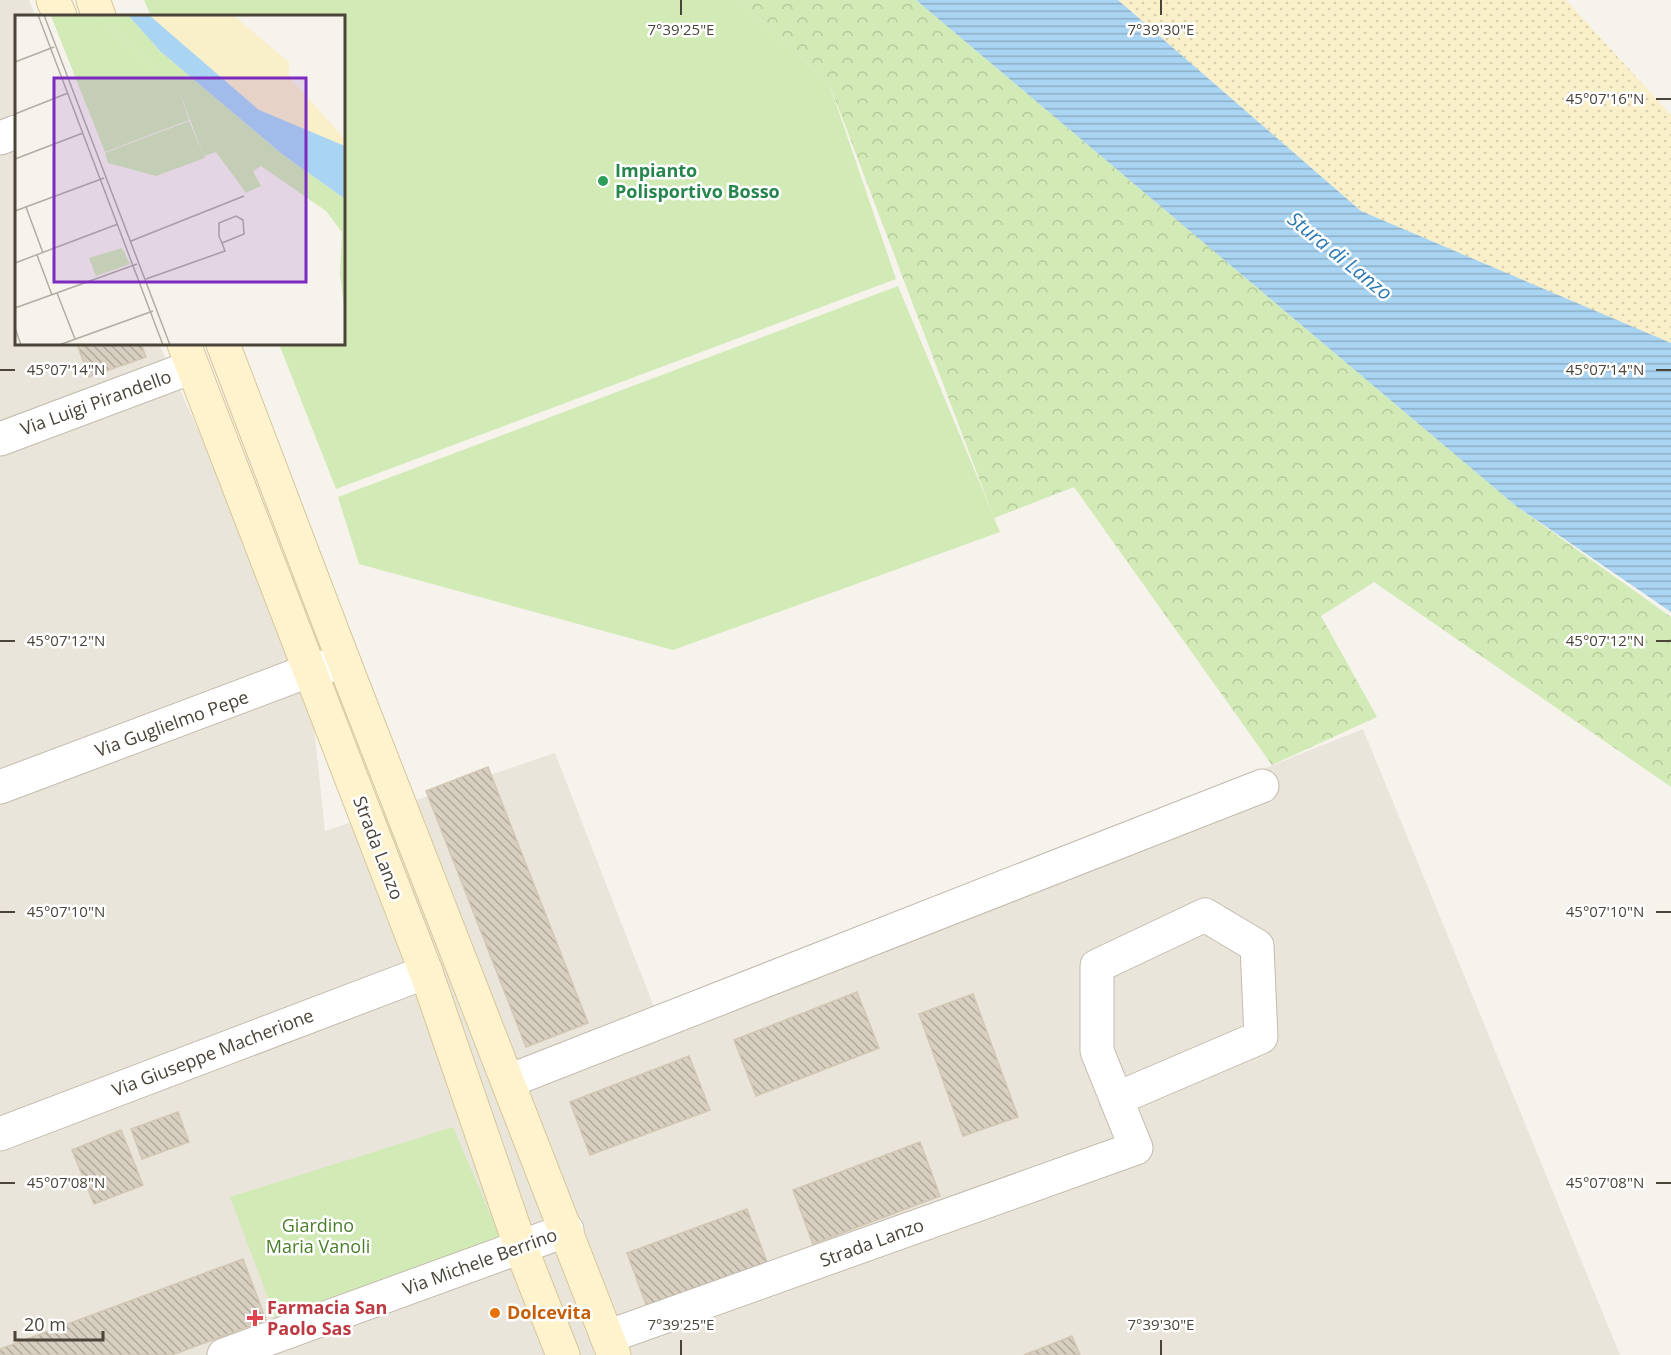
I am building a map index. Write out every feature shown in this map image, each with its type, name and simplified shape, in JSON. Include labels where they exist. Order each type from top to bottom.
[{"type":"street","points":[[53,0],[60,15]]},
{"type":"street","points":[[93,0],[99,15]]},
{"type":"street","points":[[0,138],[15,132]]},
{"type":"street","name":"Strada Lanzo","points":[[223,345],[610,1346],[1136,1148],[1116,1099]]},
{"type":"street","name":"Strada Lanzo","points":[[188,355],[426,972],[521,1248],[563,1355]]},
{"type":"street","name":"Via Luigi Pirandello","points":[[0,439],[188,355]]},
{"type":"street","name":"Via Guglielmo Pepe","points":[[0,788],[308,671],[344,662]]},
{"type":"street","points":[[509,1081],[1262,786]]},
{"type":"street","points":[[1205,915],[1257,946],[1260,1037],[1116,1099],[1097,1051],[1097,966],[1205,915]]},
{"type":"street","name":"Via Giuseppe Macherione","points":[[0,1134],[426,972]]},
{"type":"street","name":"Via Michele Berrino","points":[[224,1355],[567,1230]]},
{"type":"shaded area","points":[[0,0],[29,0],[35,15],[15,15],[15,345],[159,345],[308,671],[325,831],[555,753],[656,1012],[1363,729],[1620,1355],[0,1355]]},
{"type":"green space","name":"Impianto Polisportivo Bosso","points":[[144,0],[740,0],[829,83],[896,279],[336,489],[279,345],[345,345],[345,15],[151,15]]},
{"type":"green space","points":[[740,0],[916,0],[1516,506],[1671,617],[1671,787],[1374,582],[1321,616],[1377,717],[1272,765],[1074,487],[994,518],[829,83]]},
{"type":"green space","points":[[898,286],[1000,532],[673,650],[359,564],[338,497]]},
{"type":"green space","name":"Giardino Maria Vanoli","points":[[453,1127],[501,1239],[276,1319],[230,1197]]},
{"type":"sand","points":[[1118,0],[1566,0],[1671,115],[1671,344],[1361,211]]},
{"type":"water","name":"Stura di Lanzo","points":[[916,0],[1118,0],[1361,211],[1671,343],[1671,612],[1516,506]]},
{"type":"building","points":[[77,345],[141,345],[146,357],[89,377]]},
{"type":"building","points":[[488,767],[588,1023],[526,1047],[426,791]]},
{"type":"building","points":[[857,992],[879,1048],[756,1096],[734,1040]]},
{"type":"building","points":[[973,994],[1018,1117],[963,1136],[919,1014]]},
{"type":"building","points":[[689,1056],[710,1110],[590,1155],[570,1102]]},
{"type":"building","points":[[178,1112],[189,1142],[142,1159],[131,1129]]},
{"type":"building","points":[[121,1130],[143,1185],[94,1204],[72,1150]]},
{"type":"building","points":[[920,1142],[940,1196],[813,1244],[793,1190]]},
{"type":"building","points":[[747,1209],[767,1262],[647,1307],[627,1253]]},
{"type":"building","points":[[243,1259],[266,1320],[172,1355],[0,1355],[0,1349]]},
{"type":"building","points":[[1072,1336],[1080,1355],[1024,1355]]},
{"type":"place","name":"Impianto Polisportivo Bosso","points":[[603,181]]},
{"type":"place","name":"Dolcevita","points":[[495,1313]]},
{"type":"place","name":"Farmacia San Paolo Sas","points":[[255,1318]]}]
